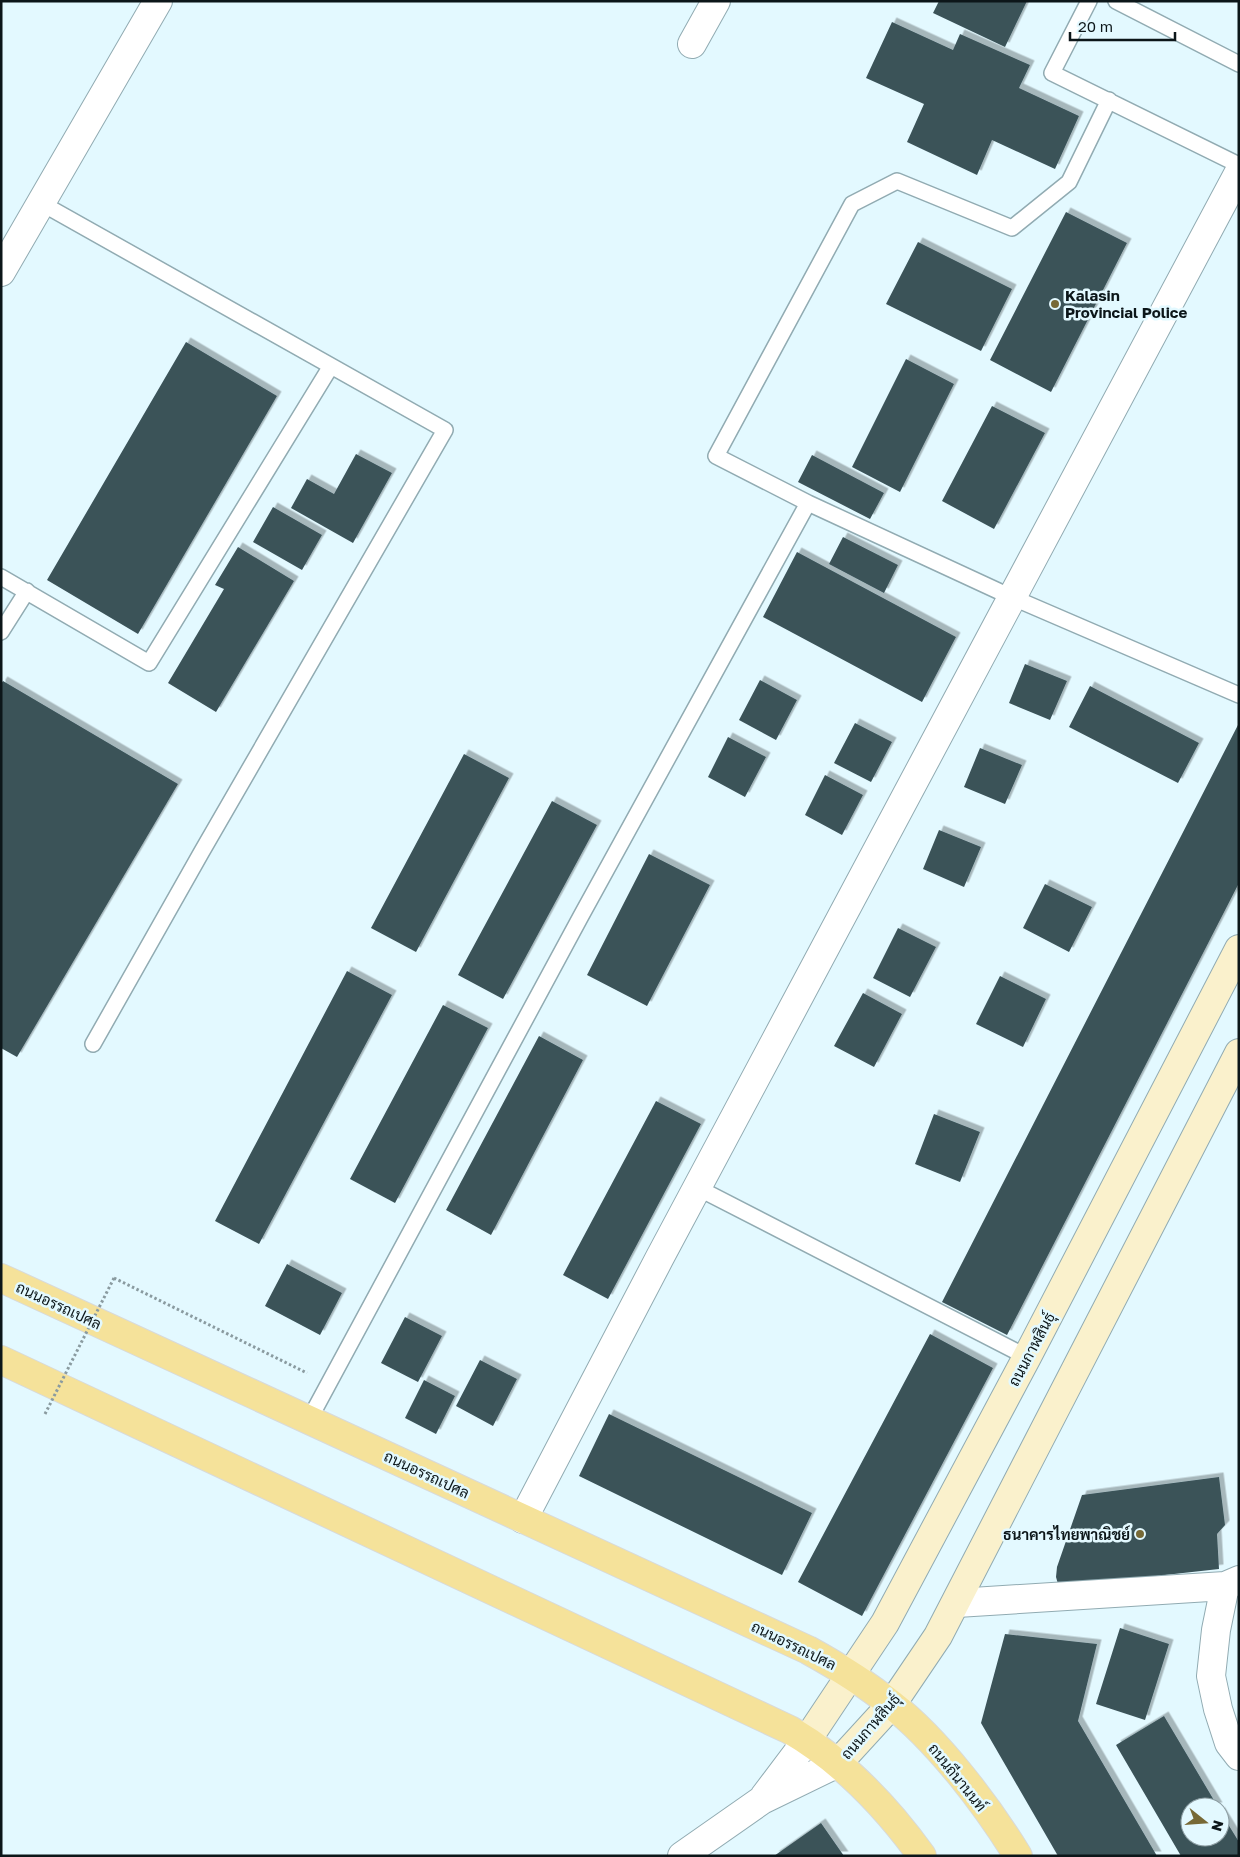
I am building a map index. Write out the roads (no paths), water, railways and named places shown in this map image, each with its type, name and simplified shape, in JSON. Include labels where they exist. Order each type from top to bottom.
[{"type":"main road","name":"ถนนกาฬสินธุ์","points":[[807,1740],[886,1623],[1028,1357],[1239,949]]},
{"type":"main road","name":"ถนนกาฬสินธุ์","points":[[838,1763],[892,1704],[938,1636],[957,1603],[1239,1053]]},
{"type":"main road","name":"ถนนอรรถเปศล","points":[[1,1278],[808,1650],[850,1674],[892,1704]]},
{"type":"main road","points":[[1,1360],[763,1716],[807,1740],[838,1763],[864,1786],[887,1811],[922,1856]]},
{"type":"main road","name":"ถนนถีนานนท์","points":[[892,1704],[946,1759],[972,1790],[1018,1856]]},
{"type":"street","points":[[1,272],[158,1]]},
{"type":"street","points":[[692,44],[716,1]]},
{"type":"street","points":[[523,1519],[696,1187],[1010,596],[1239,172]]},
{"type":"street","points":[[957,1603],[1232,1583],[1216,1630],[1210,1676],[1218,1709],[1230,1743],[1239,1756]]},
{"type":"street","points":[[762,1800],[807,1740]]},
{"type":"street","points":[[682,1856],[762,1800],[838,1763]]},
{"type":"lane","points":[[1089,1],[1052,73],[1239,165]]},
{"type":"lane","points":[[1116,1],[1239,64]]},
{"type":"lane","points":[[1109,100],[1069,182],[1012,228],[897,181],[852,204],[716,456],[808,503],[1010,596],[1239,695]]},
{"type":"lane","points":[[41,203],[445,430],[205,844],[93,1044]]},
{"type":"lane","points":[[1,576],[149,663],[331,366]]},
{"type":"lane","points":[[309,1420],[808,503]]},
{"type":"lane","points":[[1,632],[27,591]]},
{"type":"lane","points":[[696,1187],[1028,1357]]},
{"type":"place","name":"Kalasin Provincial Police","points":[[1055,304]]},
{"type":"place","name":"ธนาคารไทยพาณิชย์","points":[[1140,1534]]}]
